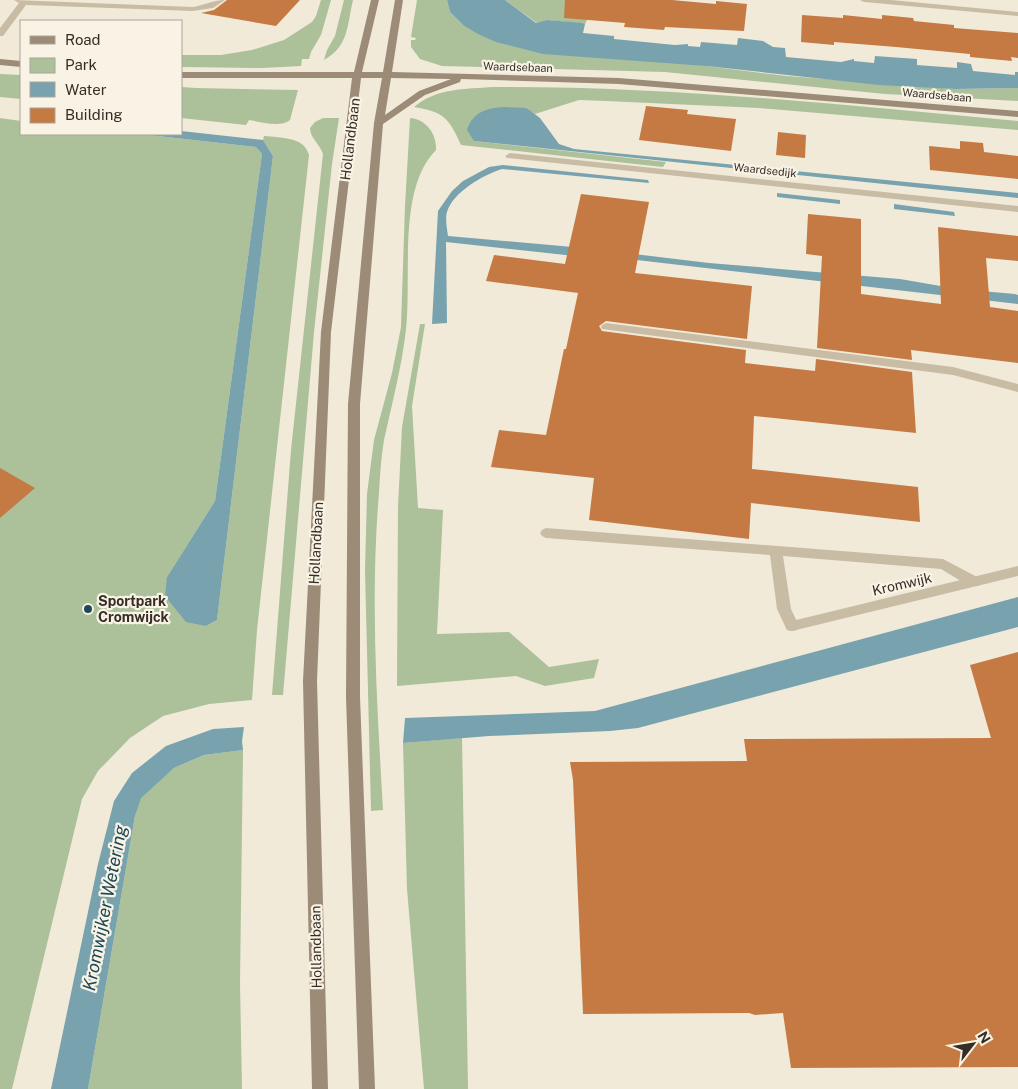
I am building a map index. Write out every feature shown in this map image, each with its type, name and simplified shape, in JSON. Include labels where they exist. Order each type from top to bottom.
[{"type":"main road","name":"Hollandbaan","points":[[320,1089],[310,681],[326,332],[357,76],[375,0]]},
{"type":"main road","name":"Hollandbaan","points":[[367,1089],[353,696],[354,414],[379,123],[400,0]]},
{"type":"main road","points":[[0,62],[20,64]]},
{"type":"main road","name":"Waardsebaan","points":[[182,76],[388,76],[619,81],[1018,114]]},
{"type":"main road","points":[[379,123],[422,93],[464,77]]},
{"type":"main road","name":"Waardsebaan","points":[[853,99],[1018,108]]},
{"type":"street","points":[[0,34],[22,1],[193,9],[210,6],[222,0]]},
{"type":"street","points":[[864,0],[1017,14],[1018,2]]},
{"type":"street","name":"Waardsedijk","points":[[510,156],[1018,209]]},
{"type":"street","points":[[606,326],[953,371],[1018,388]]},
{"type":"street","points":[[546,533],[942,564],[974,582]]},
{"type":"street","name":"Kromwijk","points":[[776,551],[784,609],[792,626],[1018,571]]},
{"type":"green space","points":[[321,0],[331,0],[321,35],[309,59],[302,59],[301,66],[263,68],[182,67],[182,55],[221,55],[252,50],[284,40],[312,22]]},
{"type":"green space","points":[[344,0],[353,0],[346,34],[338,48],[324,60],[335,36]]},
{"type":"green space","points":[[417,0],[447,0],[450,12],[463,25],[706,66],[787,76],[955,89],[1018,88],[1018,101],[885,94],[665,72],[442,66],[420,59],[411,47],[411,40],[416,38],[411,37]]},
{"type":"green space","points":[[505,0],[578,0],[587,20],[585,24],[547,20],[537,23]]},
{"type":"green space","points":[[0,74],[20,75],[20,99],[0,97]]},
{"type":"green space","points":[[182,87],[298,90],[290,120],[276,124],[249,120],[246,125],[182,118]]},
{"type":"green space","points":[[493,87],[690,93],[822,103],[1018,121],[1018,130],[759,108],[579,100],[535,114],[532,112],[474,141],[666,162],[663,167],[461,145],[449,122],[432,111],[414,107],[432,96],[442,93],[462,89]]},
{"type":"green space","name":"Sportpark Cromwijck","points":[[0,118],[20,121],[20,135],[149,135],[256,147],[262,154],[215,501],[167,577],[206,626],[217,620],[273,156],[263,140],[264,136],[291,139],[302,144],[309,155],[257,630],[252,700],[209,704],[163,716],[130,738],[98,771],[82,799],[12,1089],[0,1089]]},
{"type":"green space","points":[[323,118],[339,118],[332,164],[314,332],[283,695],[272,695],[291,450],[323,154],[310,132],[310,128],[315,122]]},
{"type":"green space","points":[[410,118],[426,124],[435,138],[436,150],[424,167],[416,187],[411,210],[406,329],[381,459],[376,532],[375,612],[383,810],[371,811],[365,571],[367,494],[374,440],[392,373],[401,327]]},
{"type":"green space","points":[[420,324],[425,324],[412,406],[418,508],[443,510],[437,634],[509,632],[549,667],[599,659],[594,678],[545,686],[516,676],[397,686],[398,507],[402,427]]},
{"type":"green space","points":[[462,738],[468,1089],[424,1089],[407,889],[403,743]]},
{"type":"green space","points":[[243,750],[240,983],[242,1089],[88,1089],[135,816],[140,798],[174,768],[204,755]]},
{"type":"water","points":[[447,0],[505,0],[536,23],[547,20],[582,23],[585,24],[583,33],[614,36],[614,39],[675,45],[688,44],[688,46],[700,47],[701,42],[737,45],[738,38],[763,41],[773,47],[785,48],[786,57],[841,62],[854,59],[854,61],[874,63],[875,56],[917,59],[917,65],[957,68],[957,62],[971,64],[973,71],[1015,75],[1015,72],[1018,72],[1018,88],[955,89],[879,85],[706,66],[543,54],[496,42],[478,34],[463,25],[450,12]]},
{"type":"water","points":[[491,108],[526,108],[540,118],[559,144],[574,149],[1018,193],[1018,198],[474,141],[467,130],[473,119],[481,112]]},
{"type":"water","points":[[182,131],[263,140],[273,156],[217,620],[206,626],[186,622],[165,596],[167,577],[215,501],[262,154],[256,147],[149,135],[182,135]]},
{"type":"water","points":[[503,165],[648,180],[649,183],[502,169],[486,175],[470,185],[455,198],[446,214],[448,236],[584,248],[709,263],[900,279],[958,289],[1015,294],[1018,295],[1018,304],[585,254],[584,257],[446,242],[447,323],[432,324],[438,211],[452,191],[463,181],[489,167]]},
{"type":"water","points":[[777,193],[840,200],[840,204],[777,197]]},
{"type":"water","points":[[894,204],[954,212],[955,216],[894,209]]},
{"type":"water","points":[[1018,597],[1018,627],[638,728],[489,736],[403,743],[405,718],[595,711]]},
{"type":"water","name":"Kromwijker Wetering","points":[[244,727],[243,750],[204,755],[174,768],[141,798],[135,816],[88,1089],[51,1089],[98,864],[114,801],[132,773],[166,746],[213,729]]},
{"type":"building","points":[[227,0],[300,0],[276,26],[201,13],[214,10]]},
{"type":"building","points":[[565,0],[672,0],[716,4],[716,1],[747,4],[744,31],[665,27],[664,30],[624,27],[625,23],[564,18]]},
{"type":"building","points":[[802,15],[843,18],[843,15],[882,19],[882,15],[913,18],[914,21],[954,25],[954,28],[1018,33],[1018,58],[1011,57],[1012,61],[970,57],[970,54],[896,47],[834,42],[834,45],[801,42]]},
{"type":"building","points":[[646,106],[688,110],[687,114],[736,119],[731,151],[639,140]]},
{"type":"building","points":[[778,132],[806,135],[805,158],[776,155]]},
{"type":"building","points":[[960,141],[983,143],[984,152],[1018,156],[1018,179],[930,170],[929,146],[960,149]]},
{"type":"building","points":[[581,194],[649,202],[635,273],[752,286],[747,339],[606,321],[599,326],[602,331],[746,350],[745,363],[815,371],[816,359],[912,372],[916,433],[754,416],[752,469],[918,487],[920,522],[751,503],[749,539],[589,520],[594,478],[491,467],[499,430],[546,435],[578,293],[486,281],[494,255],[565,264]]},
{"type":"building","points":[[808,214],[861,219],[861,294],[941,304],[938,227],[1018,236],[1018,261],[986,258],[990,307],[1018,311],[1018,363],[911,350],[912,360],[817,348],[822,256],[806,254]]},
{"type":"building","points":[[0,468],[35,488],[0,518]]},
{"type":"building","points":[[1018,652],[1018,1067],[791,1068],[783,1013],[755,1015],[749,1013],[583,1014],[573,780],[570,762],[747,761],[744,739],[991,738],[970,665]]},
{"type":"place","name":"Sportpark Cromwijck","points":[[88,609]]}]
